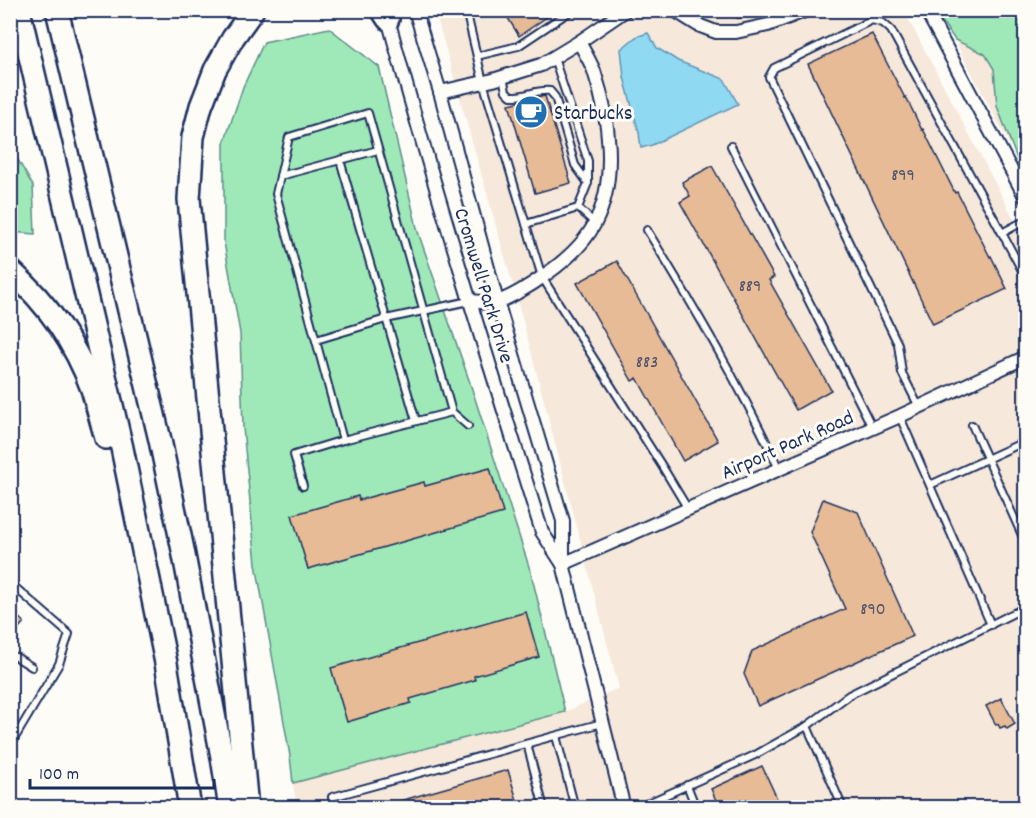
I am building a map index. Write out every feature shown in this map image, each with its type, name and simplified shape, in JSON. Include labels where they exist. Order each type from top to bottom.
[{"type":"highway","points":[[19,10],[122,448],[166,663],[190,807]]},
{"type":"highway","points":[[57,10],[162,451],[230,807]]},
{"type":"highway","points":[[247,807],[189,199],[193,137],[201,106],[215,70],[232,38],[253,11]]},
{"type":"highway","points":[[10,270],[28,285],[60,326],[92,390],[166,663]]},
{"type":"street","name":"Cromwell Park Drive","points":[[415,10],[440,92],[497,301],[563,521],[563,564],[624,807]]},
{"type":"street","points":[[440,92],[541,65],[626,10]]},
{"type":"street","points":[[674,10],[716,32],[736,32],[768,26],[807,10]]},
{"type":"street","points":[[926,10],[1026,198]]},
{"type":"street","name":"Cromwell Park Drive","points":[[386,13],[469,301],[542,532],[563,564]]},
{"type":"street","points":[[469,301],[493,303],[515,294],[560,264],[580,246],[595,223],[606,196],[609,151],[604,106],[593,68],[579,42]]},
{"type":"street","name":"Airport Park Road","points":[[563,564],[919,408],[1026,357]]},
{"type":"lane","points":[[466,10],[483,82],[542,277],[687,509]]},
{"type":"lane","points":[[477,56],[518,46],[572,10]]},
{"type":"lane","points":[[729,10],[739,14],[754,10]]},
{"type":"lane","points":[[919,408],[902,373],[898,344],[769,77],[774,68],[872,20],[884,23],[891,30],[1026,278]]},
{"type":"lane","points":[[554,57],[588,161],[588,183],[578,208]]},
{"type":"lane","points":[[503,77],[506,91],[511,96],[518,97],[544,90],[550,91],[555,97],[575,165],[588,183]]},
{"type":"lane","points":[[343,440],[276,194],[289,138],[368,113],[452,412],[468,426]]},
{"type":"lane","points":[[731,146],[873,428]]},
{"type":"lane","points":[[280,176],[378,150]]},
{"type":"lane","points":[[340,160],[416,421]]},
{"type":"lane","points":[[578,208],[595,223]]},
{"type":"lane","points":[[526,224],[578,208]]},
{"type":"lane","points":[[1002,233],[1026,220]]},
{"type":"lane","points":[[647,230],[689,299],[761,430],[779,469]]},
{"type":"lane","points":[[316,340],[386,319],[469,301]]},
{"type":"lane","points":[[303,486],[294,455],[452,412]]},
{"type":"lane","points":[[900,416],[991,625]]},
{"type":"lane","points":[[972,425],[1026,544]]},
{"type":"lane","points":[[930,485],[1026,441]]},
{"type":"lane","points":[[10,583],[69,634],[59,664],[10,746]]},
{"type":"lane","points":[[637,807],[755,755],[807,726],[849,695],[1026,607]]},
{"type":"lane","points":[[10,656],[32,667]]},
{"type":"lane","points":[[333,807],[332,797],[603,723]]},
{"type":"lane","points":[[807,726],[843,807]]},
{"type":"lane","points":[[556,736],[575,807]]},
{"type":"lane","points":[[527,744],[544,807]]},
{"type":"lane","points":[[687,786],[696,807]]},
{"type":"shaded area","points":[[435,11],[904,11],[1025,240],[1025,807],[297,808],[293,783],[565,712],[619,688],[522,317]]},
{"type":"shaded area","points":[[1025,11],[1025,173],[951,34]]},
{"type":"green space","points":[[936,11],[1025,11],[1025,176],[997,106],[994,69],[985,54],[955,40]]},
{"type":"green space","points":[[329,28],[379,67],[418,232],[470,383],[531,573],[565,712],[293,783],[256,564],[243,428],[240,333],[224,242],[224,143],[243,87],[264,42]]},
{"type":"green space","points":[[10,146],[33,186],[35,234],[11,232]]},
{"type":"water","points":[[648,33],[657,48],[678,61],[724,79],[738,104],[652,145],[641,148],[624,77],[621,49],[636,37]]},
{"type":"building","points":[[503,10],[557,10],[519,36]]},
{"type":"building","points":[[872,34],[1007,289],[933,324],[808,64]]},
{"type":"building","points":[[545,96],[571,183],[535,193],[509,104]]},
{"type":"building","points":[[712,166],[774,277],[769,280],[831,390],[796,410],[680,202],[690,196],[682,182]]},
{"type":"building","points":[[617,261],[718,441],[683,461],[637,378],[632,381],[577,283]]},
{"type":"building","points":[[490,468],[503,513],[308,569],[292,515],[358,496],[359,500],[424,482],[425,486]]},
{"type":"building","points":[[823,499],[858,512],[913,636],[758,706],[744,674],[752,651],[845,609],[810,532]]},
{"type":"building","points":[[10,610],[24,622],[10,638]]},
{"type":"building","points":[[526,612],[539,657],[474,676],[475,680],[410,699],[411,703],[347,722],[331,668]]},
{"type":"building","points":[[1001,698],[1015,724],[1007,729],[1005,726],[1000,728],[998,724],[996,725],[986,706]]},
{"type":"building","points":[[762,766],[781,807],[719,807],[711,789]]},
{"type":"building","points":[[508,770],[519,807],[387,807],[386,805]]},
{"type":"place","name":"Starbucks","points":[[531,112]]}]
